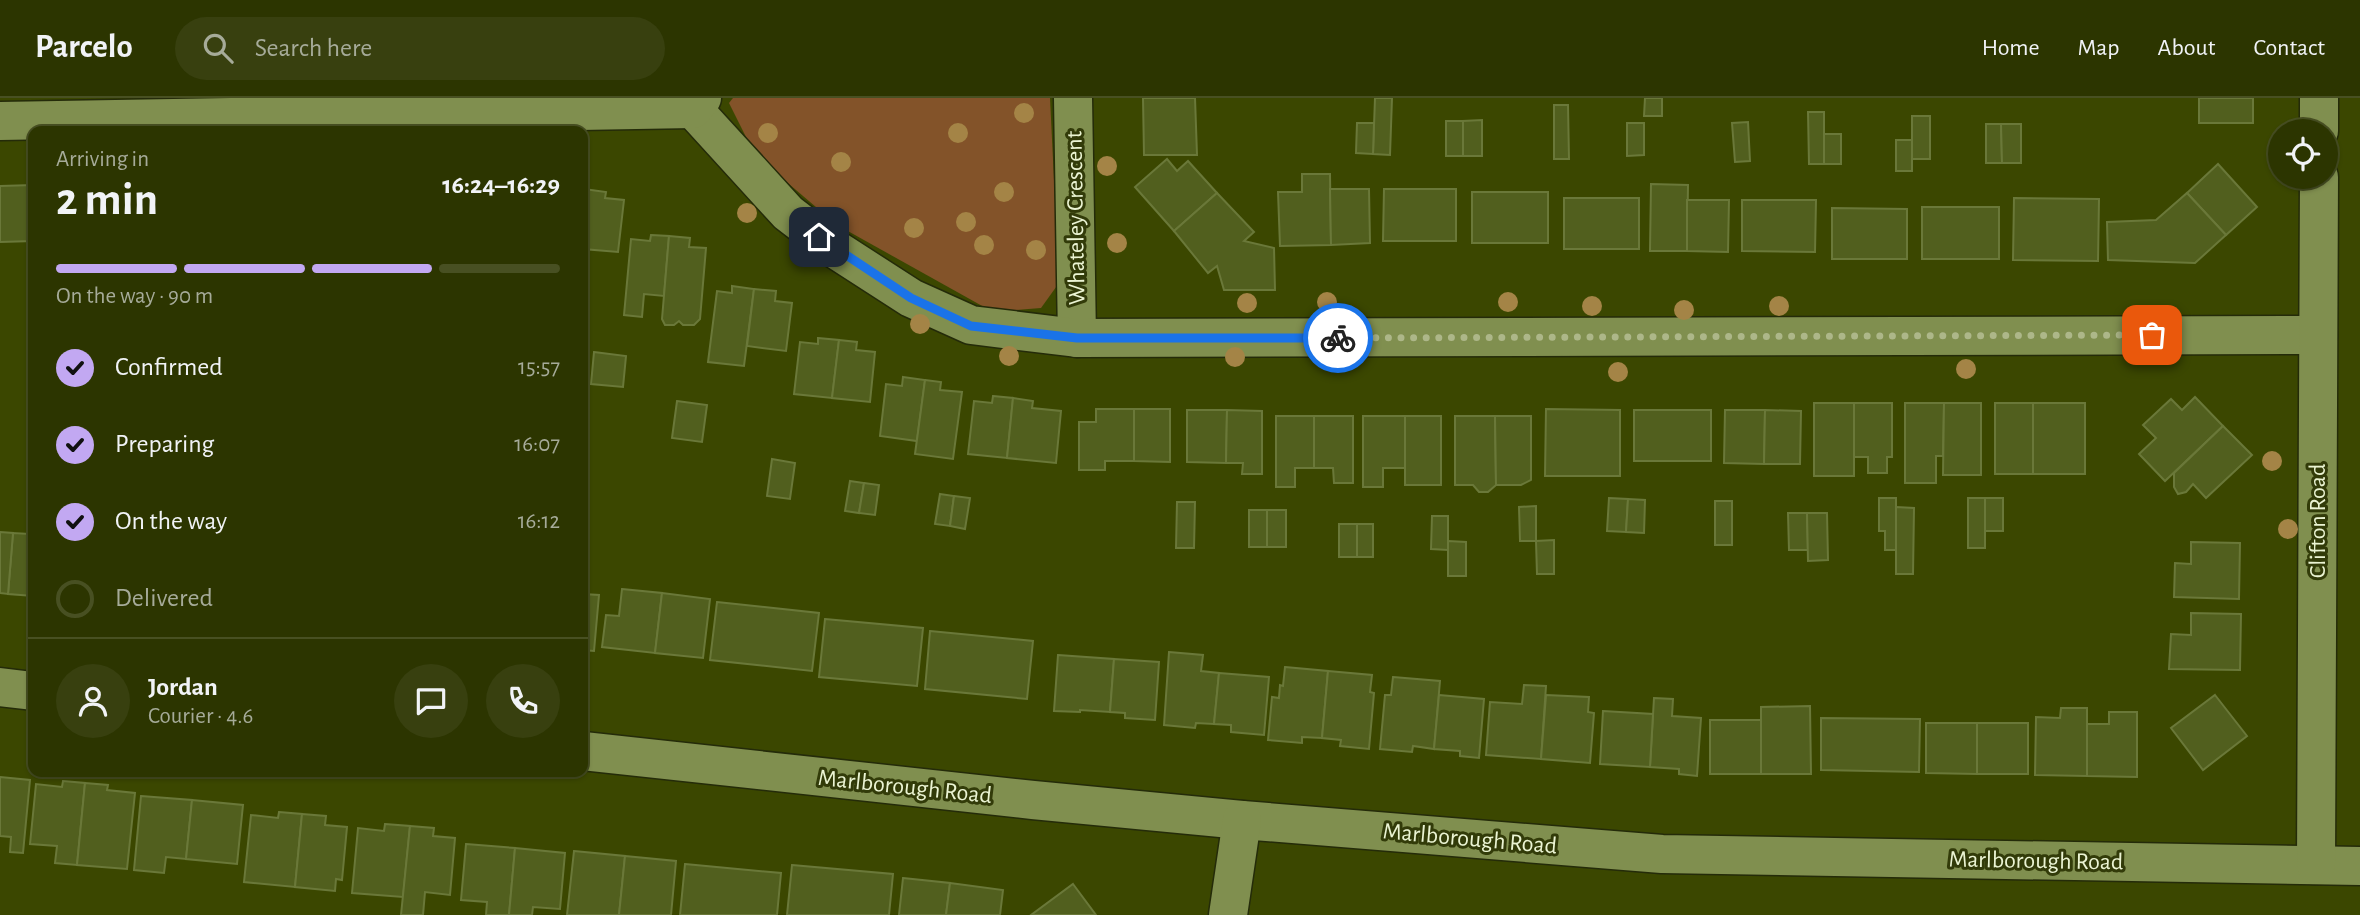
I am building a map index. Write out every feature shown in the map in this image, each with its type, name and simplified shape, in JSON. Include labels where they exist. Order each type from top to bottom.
[{"type":"street","name":"Whateley Crescent","points":[[1073,98],[1077,338]]},
{"type":"street","points":[[2319,98],[2319,119]]},
{"type":"street","name":"Whateley Crescent","points":[[0,121],[697,103],[788,213],[835,249],[911,298],[971,326],[1077,338],[2318,335]]},
{"type":"street","name":"Clifton Road","points":[[2316,865],[2319,189]]},
{"type":"street","points":[[0,687],[28,690]]},
{"type":"street","name":"Marlborough Road","points":[[588,752],[1242,820],[1662,854],[2360,866]]},
{"type":"street","points":[[1228,915],[1242,820]]},
{"type":"shaded area","points":[[733,98],[1050,98],[1059,283],[1041,308],[993,312],[837,225],[755,155],[729,103]]},
{"type":"building","points":[[1143,98],[1195,98],[1197,155],[1144,155]]},
{"type":"building","points":[[1375,98],[1392,98],[1390,155],[1373,154]]},
{"type":"building","points":[[1645,98],[1662,98],[1662,116],[1644,116]]},
{"type":"building","points":[[2199,98],[2253,98],[2253,123],[2199,123]]},
{"type":"building","points":[[1554,105],[1568,105],[1569,159],[1554,159]]},
{"type":"building","points":[[1808,112],[1824,112],[1824,164],[1809,164]]},
{"type":"building","points":[[1912,116],[1930,116],[1930,159],[1912,159]]},
{"type":"building","points":[[1482,120],[1482,156],[1463,156],[1463,121]]},
{"type":"building","points":[[1446,121],[1463,121],[1463,156],[1446,156]]},
{"type":"building","points":[[1748,122],[1750,161],[1735,162],[1732,123]]},
{"type":"building","points":[[1357,123],[1374,123],[1373,154],[1356,153]]},
{"type":"building","points":[[1627,123],[1644,123],[1644,155],[1627,156]]},
{"type":"building","points":[[1986,124],[2001,124],[2002,163],[1986,163]]},
{"type":"building","points":[[2001,124],[2021,124],[2021,163],[2002,163]]},
{"type":"building","points":[[1824,134],[1841,134],[1841,164],[1824,164]]},
{"type":"building","points":[[1896,140],[1912,140],[1912,171],[1896,171]]},
{"type":"building","points":[[1167,159],[1177,171],[1188,161],[1217,193],[1174,231],[1135,187]]},
{"type":"building","points":[[2218,164],[2257,207],[2226,235],[2187,193]]},
{"type":"building","points":[[1302,174],[1330,174],[1331,245],[1280,246],[1278,192],[1302,192]]},
{"type":"building","points":[[1651,184],[1688,185],[1687,251],[1650,251]]},
{"type":"building","points":[[28,185],[28,241],[0,242],[0,186]]},
{"type":"building","points":[[1330,189],[1369,189],[1370,243],[1331,245]]},
{"type":"building","points":[[1384,189],[1456,189],[1456,241],[1383,241]]},
{"type":"building","points":[[588,190],[606,192],[605,198],[624,200],[618,252],[588,249]]},
{"type":"building","points":[[1472,192],[1548,192],[1548,243],[1472,243]]},
{"type":"building","points":[[1217,193],[1254,232],[1244,241],[1274,248],[1275,290],[1224,290],[1217,266],[1208,273],[1174,231]]},
{"type":"building","points":[[2187,193],[2226,235],[2195,263],[2108,260],[2107,222],[2156,220]]},
{"type":"building","points":[[1564,198],[1639,198],[1639,249],[1564,249]]},
{"type":"building","points":[[2014,198],[2099,199],[2098,261],[2013,260]]},
{"type":"building","points":[[1687,200],[1729,200],[1728,252],[1687,251]]},
{"type":"building","points":[[1742,200],[1816,200],[1815,252],[1742,251]]},
{"type":"building","points":[[1922,207],[1999,207],[1999,259],[1922,259]]},
{"type":"building","points":[[1832,208],[1907,209],[1907,259],[1832,259]]},
{"type":"building","points":[[651,235],[669,236],[664,296],[644,294],[642,317],[624,315],[631,239],[650,241]]},
{"type":"building","points":[[669,236],[690,238],[689,247],[706,248],[700,319],[694,325],[683,325],[679,321],[674,325],[665,325],[662,319]]},
{"type":"building","points":[[732,286],[754,289],[744,366],[708,362],[717,291],[732,293]]},
{"type":"building","points":[[754,289],[776,291],[775,301],[792,303],[786,351],[747,346]]},
{"type":"building","points":[[818,338],[839,340],[832,398],[794,394],[800,342],[818,344]]},
{"type":"building","points":[[839,340],[857,342],[856,350],[875,352],[870,402],[832,398]]},
{"type":"building","points":[[594,352],[626,356],[623,387],[591,384]]},
{"type":"building","points":[[903,377],[925,380],[917,441],[880,436],[886,384],[902,386]]},
{"type":"building","points":[[925,380],[941,382],[940,390],[962,392],[953,459],[915,454]]},
{"type":"building","points":[[993,396],[1013,398],[1007,458],[968,454],[974,401],[992,403]]},
{"type":"building","points":[[2195,397],[2223,426],[2165,481],[2139,454],[2156,438],[2143,425],[2171,399],[2182,410]]},
{"type":"building","points":[[1013,398],[1033,401],[1032,408],[1061,411],[1056,463],[1007,458]]},
{"type":"building","points":[[677,401],[707,405],[702,442],[672,438]]},
{"type":"building","points":[[1814,403],[1854,403],[1854,476],[1814,476]]},
{"type":"building","points":[[1854,403],[1892,403],[1892,457],[1887,457],[1887,473],[1868,473],[1868,457],[1854,457]]},
{"type":"building","points":[[1905,403],[1944,403],[1943,456],[1936,456],[1936,483],[1905,483]]},
{"type":"building","points":[[1944,403],[1981,403],[1981,475],[1943,475]]},
{"type":"building","points":[[1995,403],[2033,403],[2033,474],[1995,474]]},
{"type":"building","points":[[2033,403],[2085,403],[2085,474],[2033,474]]},
{"type":"building","points":[[1096,409],[1134,409],[1134,461],[1105,461],[1105,470],[1079,470],[1079,422],[1096,422]]},
{"type":"building","points":[[1134,409],[1170,409],[1170,462],[1134,461]]},
{"type":"building","points":[[1546,409],[1620,410],[1620,476],[1545,476]]},
{"type":"building","points":[[1187,410],[1227,410],[1226,463],[1187,462]]},
{"type":"building","points":[[1227,410],[1262,411],[1262,474],[1242,474],[1243,463],[1226,463]]},
{"type":"building","points":[[1634,410],[1711,410],[1711,461],[1634,461]]},
{"type":"building","points":[[1725,410],[1765,410],[1764,464],[1724,463]]},
{"type":"building","points":[[1765,410],[1801,411],[1800,464],[1764,464]]},
{"type":"building","points":[[1276,416],[1314,416],[1314,468],[1295,468],[1295,487],[1276,487]]},
{"type":"building","points":[[1314,416],[1353,416],[1353,483],[1334,483],[1333,468],[1314,468]]},
{"type":"building","points":[[1363,416],[1405,416],[1405,468],[1383,468],[1383,487],[1363,487]]},
{"type":"building","points":[[1405,416],[1441,416],[1441,485],[1405,485]]},
{"type":"building","points":[[1455,416],[1495,416],[1496,485],[1488,492],[1479,492],[1473,485],[1455,485]]},
{"type":"building","points":[[1495,416],[1531,416],[1531,480],[1521,485],[1496,485]]},
{"type":"building","points":[[2223,426],[2252,455],[2206,498],[2193,484],[2186,492],[2178,494],[2174,487],[2174,473]]},
{"type":"building","points":[[772,459],[795,463],[790,499],[767,496]]},
{"type":"building","points":[[850,481],[864,483],[859,513],[845,511]]},
{"type":"building","points":[[864,483],[879,485],[875,515],[859,513]]},
{"type":"building","points":[[940,494],[954,496],[950,526],[935,524]]},
{"type":"building","points":[[954,496],[970,498],[965,529],[950,526]]},
{"type":"building","points":[[1609,498],[1628,499],[1626,532],[1607,531]]},
{"type":"building","points":[[1879,498],[1896,498],[1896,550],[1885,550],[1885,531],[1879,531]]},
{"type":"building","points":[[1968,498],[1985,498],[1985,548],[1968,548]]},
{"type":"building","points":[[1985,498],[2003,498],[2003,531],[1985,531]]},
{"type":"building","points":[[1628,499],[1645,500],[1644,533],[1626,532]]},
{"type":"building","points":[[1715,501],[1732,501],[1732,545],[1715,545]]},
{"type":"building","points":[[1177,502],[1195,502],[1194,548],[1176,548]]},
{"type":"building","points":[[1536,506],[1536,541],[1520,541],[1519,507]]},
{"type":"building","points":[[1896,507],[1914,508],[1913,574],[1896,574]]},
{"type":"building","points":[[1249,510],[1267,510],[1267,547],[1249,547]]},
{"type":"building","points":[[1267,510],[1286,510],[1286,547],[1267,547]]},
{"type":"building","points":[[1788,513],[1807,513],[1808,550],[1789,550]]},
{"type":"building","points":[[1807,513],[1827,513],[1828,560],[1808,561]]},
{"type":"building","points":[[1432,516],[1448,516],[1448,550],[1431,549]]},
{"type":"building","points":[[1339,524],[1357,524],[1357,557],[1339,557]]},
{"type":"building","points":[[1357,524],[1373,524],[1373,557],[1357,557]]},
{"type":"building","points":[[0,532],[13,533],[8,594],[0,593]]},
{"type":"building","points":[[13,533],[28,534],[28,596],[8,594]]},
{"type":"building","points":[[1554,540],[1554,574],[1537,574],[1536,541]]},
{"type":"building","points":[[1448,541],[1466,542],[1466,576],[1448,576]]},
{"type":"building","points":[[2191,542],[2240,543],[2239,599],[2174,597],[2175,563],[2191,564]]},
{"type":"building","points":[[622,589],[662,593],[655,653],[602,647],[606,615],[619,616]]},
{"type":"building","points":[[662,593],[710,599],[703,658],[655,653]]},
{"type":"building","points":[[588,594],[599,595],[594,651],[588,650]]},
{"type":"building","points":[[717,602],[819,613],[812,671],[710,660]]},
{"type":"building","points":[[2191,613],[2241,614],[2240,670],[2169,669],[2171,634],[2191,635]]},
{"type":"building","points":[[825,619],[923,628],[917,686],[819,677]]},
{"type":"building","points":[[930,631],[1033,641],[1027,699],[925,689]]},
{"type":"building","points":[[1169,652],[1203,655],[1201,671],[1219,673],[1214,724],[1196,723],[1195,728],[1164,725]]},
{"type":"building","points":[[1058,655],[1114,659],[1110,712],[1054,711]]},
{"type":"building","points":[[1114,659],[1159,662],[1155,720],[1125,718],[1125,713],[1110,712]]},
{"type":"building","points":[[1285,667],[1328,671],[1322,738],[1302,737],[1302,743],[1268,740],[1272,697],[1279,698]]},
{"type":"building","points":[[1328,671],[1372,675],[1370,692],[1374,693],[1369,749],[1340,746],[1341,740],[1322,738]]},
{"type":"building","points":[[1219,673],[1269,677],[1264,735],[1231,732],[1231,725],[1214,724]]},
{"type":"building","points":[[1393,677],[1440,681],[1434,749],[1413,746],[1412,752],[1380,749],[1385,695],[1391,695]]},
{"type":"building","points":[[1524,685],[1546,686],[1541,759],[1486,755],[1490,702],[1522,704]]},
{"type":"building","points":[[1439,695],[1484,699],[1479,758],[1460,756],[1460,751],[1434,749]]},
{"type":"building","points":[[1546,695],[1589,697],[1588,712],[1594,713],[1590,763],[1541,759]]},
{"type":"building","points":[[2215,695],[2247,736],[2203,770],[2171,728]]},
{"type":"building","points":[[1654,698],[1673,699],[1672,716],[1701,718],[1697,776],[1679,774],[1679,769],[1650,767]]},
{"type":"building","points":[[1810,706],[1811,774],[1761,774],[1761,707]]},
{"type":"building","points":[[2061,708],[2087,708],[2087,776],[2035,775],[2036,717],[2060,718]]},
{"type":"building","points":[[1603,711],[1653,714],[1650,767],[1600,764]]},
{"type":"building","points":[[2109,712],[2137,712],[2137,777],[2087,776],[2087,724],[2109,724]]},
{"type":"building","points":[[1821,718],[1920,719],[1919,772],[1821,770]]},
{"type":"building","points":[[1710,720],[1761,720],[1761,774],[1710,774]]},
{"type":"building","points":[[1926,723],[1977,723],[1977,774],[1926,773]]},
{"type":"building","points":[[1977,723],[2028,723],[2028,774],[1977,774]]},
{"type":"building","points":[[0,777],[30,780],[23,853],[10,852],[11,837],[0,836]]},
{"type":"building","points":[[63,781],[85,783],[77,865],[55,863],[57,846],[30,844],[36,784],[62,787]]},
{"type":"building","points":[[85,783],[108,785],[107,790],[135,793],[127,869],[77,865]]},
{"type":"building","points":[[141,796],[192,800],[186,859],[166,857],[164,873],[134,870]]},
{"type":"building","points":[[192,800],[243,805],[237,864],[186,859]]},
{"type":"building","points":[[279,812],[302,814],[295,887],[244,882],[251,815],[278,818]]},
{"type":"building","points":[[302,814],[326,816],[325,825],[347,827],[342,880],[336,879],[335,891],[295,887]]},
{"type":"building","points":[[385,824],[410,826],[403,897],[352,893],[358,828],[384,831]]},
{"type":"building","points":[[410,826],[434,828],[433,836],[455,838],[450,895],[425,892],[423,915],[401,915]]},
{"type":"building","points":[[466,844],[515,848],[509,915],[486,915],[487,902],[461,900]]},
{"type":"building","points":[[515,848],[565,853],[560,909],[533,907],[532,915],[509,915]]},
{"type":"building","points":[[574,851],[625,856],[619,915],[567,915]]},
{"type":"building","points":[[625,856],[676,861],[671,915],[619,915]]},
{"type":"building","points":[[685,864],[781,873],[777,915],[680,915]]},
{"type":"building","points":[[792,865],[893,874],[889,915],[787,915]]},
{"type":"building","points":[[903,878],[950,883],[946,915],[899,915]]},
{"type":"building","points":[[950,883],[1003,890],[1000,915],[946,915]]},
{"type":"building","points":[[1073,884],[1096,915],[1031,915]]},
{"type":"way so far","points":[[1338,338],[2152,335]]},
{"type":"route","points":[[819,237],[911,298],[971,326],[1077,338],[1338,338]]}]
